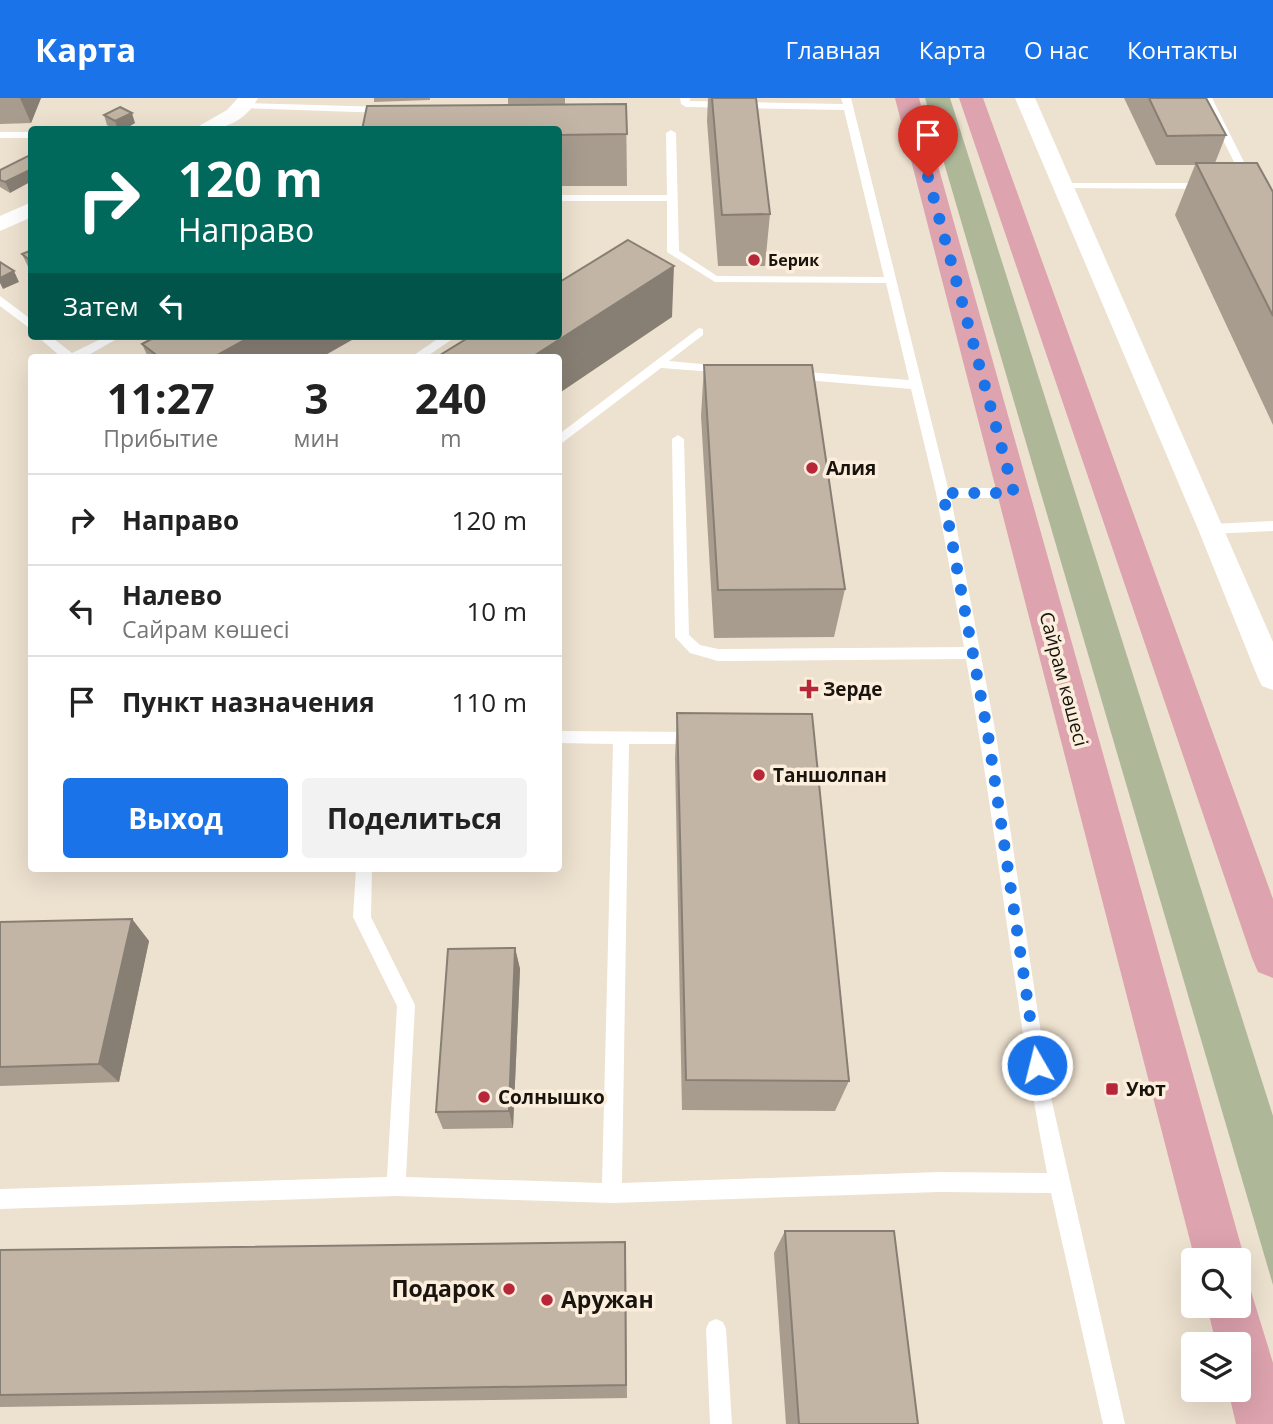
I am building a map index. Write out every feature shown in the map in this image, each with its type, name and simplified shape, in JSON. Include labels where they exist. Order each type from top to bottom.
[{"type":"main road","name":"Сайрам көшесі","points":[[906,98],[1217,1248]]},
{"type":"main road","points":[[971,98],[1273,958]]},
{"type":"main road","points":[[1235,1318],[1263,1424]]},
{"type":"street","points":[[1025,98],[1212,529],[1273,678]]},
{"type":"street","points":[[211,126],[231,117],[246,102]]},
{"type":"street","points":[[0,224],[28,210]]},
{"type":"lane","points":[[685,98],[686,104],[847,102],[943,493],[988,735],[1041,1093],[1114,1424]]},
{"type":"lane","points":[[1207,98],[1256,189],[1237,186]]},
{"type":"lane","points":[[246,102],[402,110]]},
{"type":"lane","points":[[671,133],[673,252],[715,279],[891,280]]},
{"type":"lane","points":[[0,135],[28,135]]},
{"type":"lane","points":[[1064,186],[1224,186]]},
{"type":"lane","points":[[562,198],[672,198]]},
{"type":"lane","points":[[0,300],[28,323]]},
{"type":"lane","points":[[562,439],[699,332]]},
{"type":"lane","points":[[48,340],[65,354]]},
{"type":"lane","points":[[81,354],[108,340]]},
{"type":"lane","points":[[422,354],[445,340]]},
{"type":"lane","points":[[659,365],[741,371]]},
{"type":"lane","points":[[781,374],[917,385]]},
{"type":"lane","points":[[678,439],[682,637],[695,649],[718,655],[971,653]]},
{"type":"lane","points":[[943,493],[1014,493]]},
{"type":"lane","points":[[1212,529],[1273,526]]},
{"type":"lane","points":[[562,737],[710,738]]},
{"type":"lane","points":[[612,1193],[621,738]]},
{"type":"lane","points":[[364,872],[362,917],[406,1005],[396,1186]]},
{"type":"lane","points":[[0,1199],[396,1186],[612,1193],[939,1182],[1059,1183]]},
{"type":"lane","points":[[716,1329],[721,1424]]},
{"type":"green space","points":[[925,98],[950,98],[1273,1116],[1273,1285]]},
{"type":"building","points":[[712,98],[756,98],[770,214],[722,215]]},
{"type":"building","points":[[1149,98],[1206,98],[1226,135],[1167,136]]},
{"type":"building","points":[[626,104],[627,134],[562,135],[562,126],[363,126],[367,106]]},
{"type":"building","points":[[120,107],[132,113],[115,121],[104,115]]},
{"type":"building","points":[[28,156],[28,171],[5,182],[0,180],[0,170]]},
{"type":"building","points":[[1196,163],[1257,163],[1273,192],[1273,316]]},
{"type":"building","points":[[628,240],[674,266],[562,338],[562,281]]},
{"type":"building","points":[[0,262],[14,271],[0,278]]},
{"type":"building","points":[[150,340],[245,340],[219,354],[155,354],[142,344]]},
{"type":"building","points":[[465,340],[559,340],[537,354],[442,354]]},
{"type":"building","points":[[704,365],[812,365],[845,589],[718,590]]},
{"type":"building","points":[[677,713],[812,714],[849,1081],[686,1080]]},
{"type":"building","points":[[132,919],[99,1064],[0,1067],[0,922]]},
{"type":"building","points":[[515,948],[509,1111],[436,1112],[448,949]]},
{"type":"building","points":[[785,1231],[894,1231],[918,1424],[799,1424]]},
{"type":"building","points":[[625,1242],[626,1385],[0,1395],[0,1250]]},
{"type":"place","name":"Берик","points":[[754,260]]},
{"type":"place","name":"Алия","points":[[812,468]]},
{"type":"place","name":"Зерде","points":[[809,689]]},
{"type":"place","name":"Таншолпан","points":[[759,775]]},
{"type":"place","name":"Уют","points":[[1112,1089]]},
{"type":"place","name":"Солнышко","points":[[484,1097]]},
{"type":"place","name":"Подарок","points":[[509,1289]]},
{"type":"place","name":"Аружан","points":[[547,1300]]},
{"type":"route","points":[[928,177],[1014,493],[943,493],[988,735],[1037,1065]]}]
